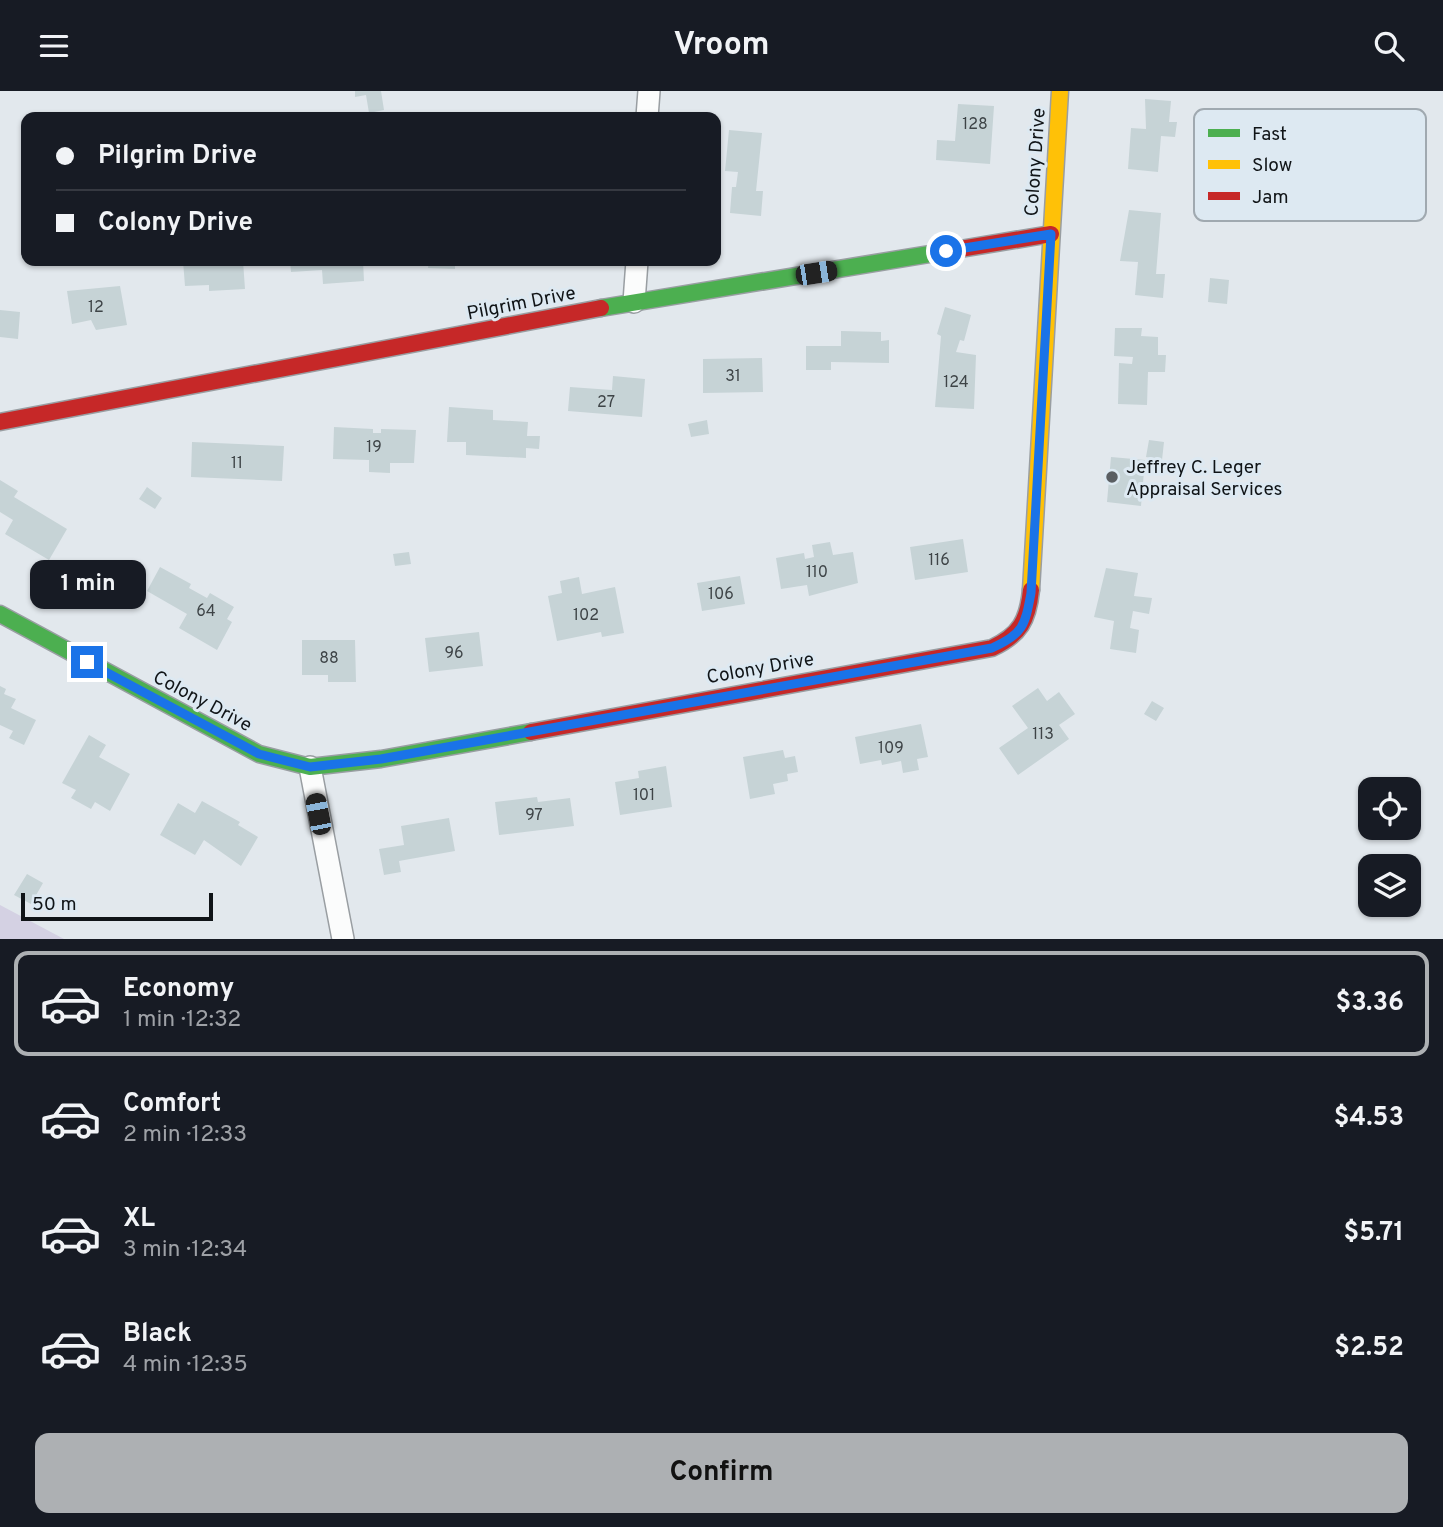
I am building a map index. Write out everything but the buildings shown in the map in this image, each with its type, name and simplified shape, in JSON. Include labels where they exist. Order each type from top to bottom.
[{"type":"street","points":[[647,112],[649,91]]},
{"type":"street","name":"Colony Drive","points":[[0,614],[259,754],[310,767],[381,759],[992,648],[1014,638],[1026,621],[1031,593],[1060,91]]},
{"type":"street","name":"Pilgrim Drive","points":[[0,422],[634,302],[1051,234]]},
{"type":"street","points":[[634,302],[637,266]]},
{"type":"street","points":[[310,767],[343,939]]},
{"type":"shaded area","points":[[0,905],[64,939],[0,939]]},
{"type":"traffic: fast","points":[[601,308],[948,251]]},
{"type":"traffic: fast","points":[[0,614],[259,754],[310,767],[381,759],[531,732]]},
{"type":"traffic: slow","points":[[1031,590],[1060,91]]},
{"type":"traffic: jam","points":[[948,251],[1051,234]]},
{"type":"traffic: jam","points":[[0,422],[601,308]]},
{"type":"traffic: jam","points":[[531,732],[992,648],[1009,638],[1021,625],[1028,610],[1031,590]]},
{"type":"place","name":"Jeffrey C. Leger Appraisal Services","points":[[1112,477]]},
{"type":"route","points":[[87,662],[259,754],[310,767],[381,759],[992,648],[1014,638],[1026,621],[1031,593],[1051,234],[946,251]]}]
